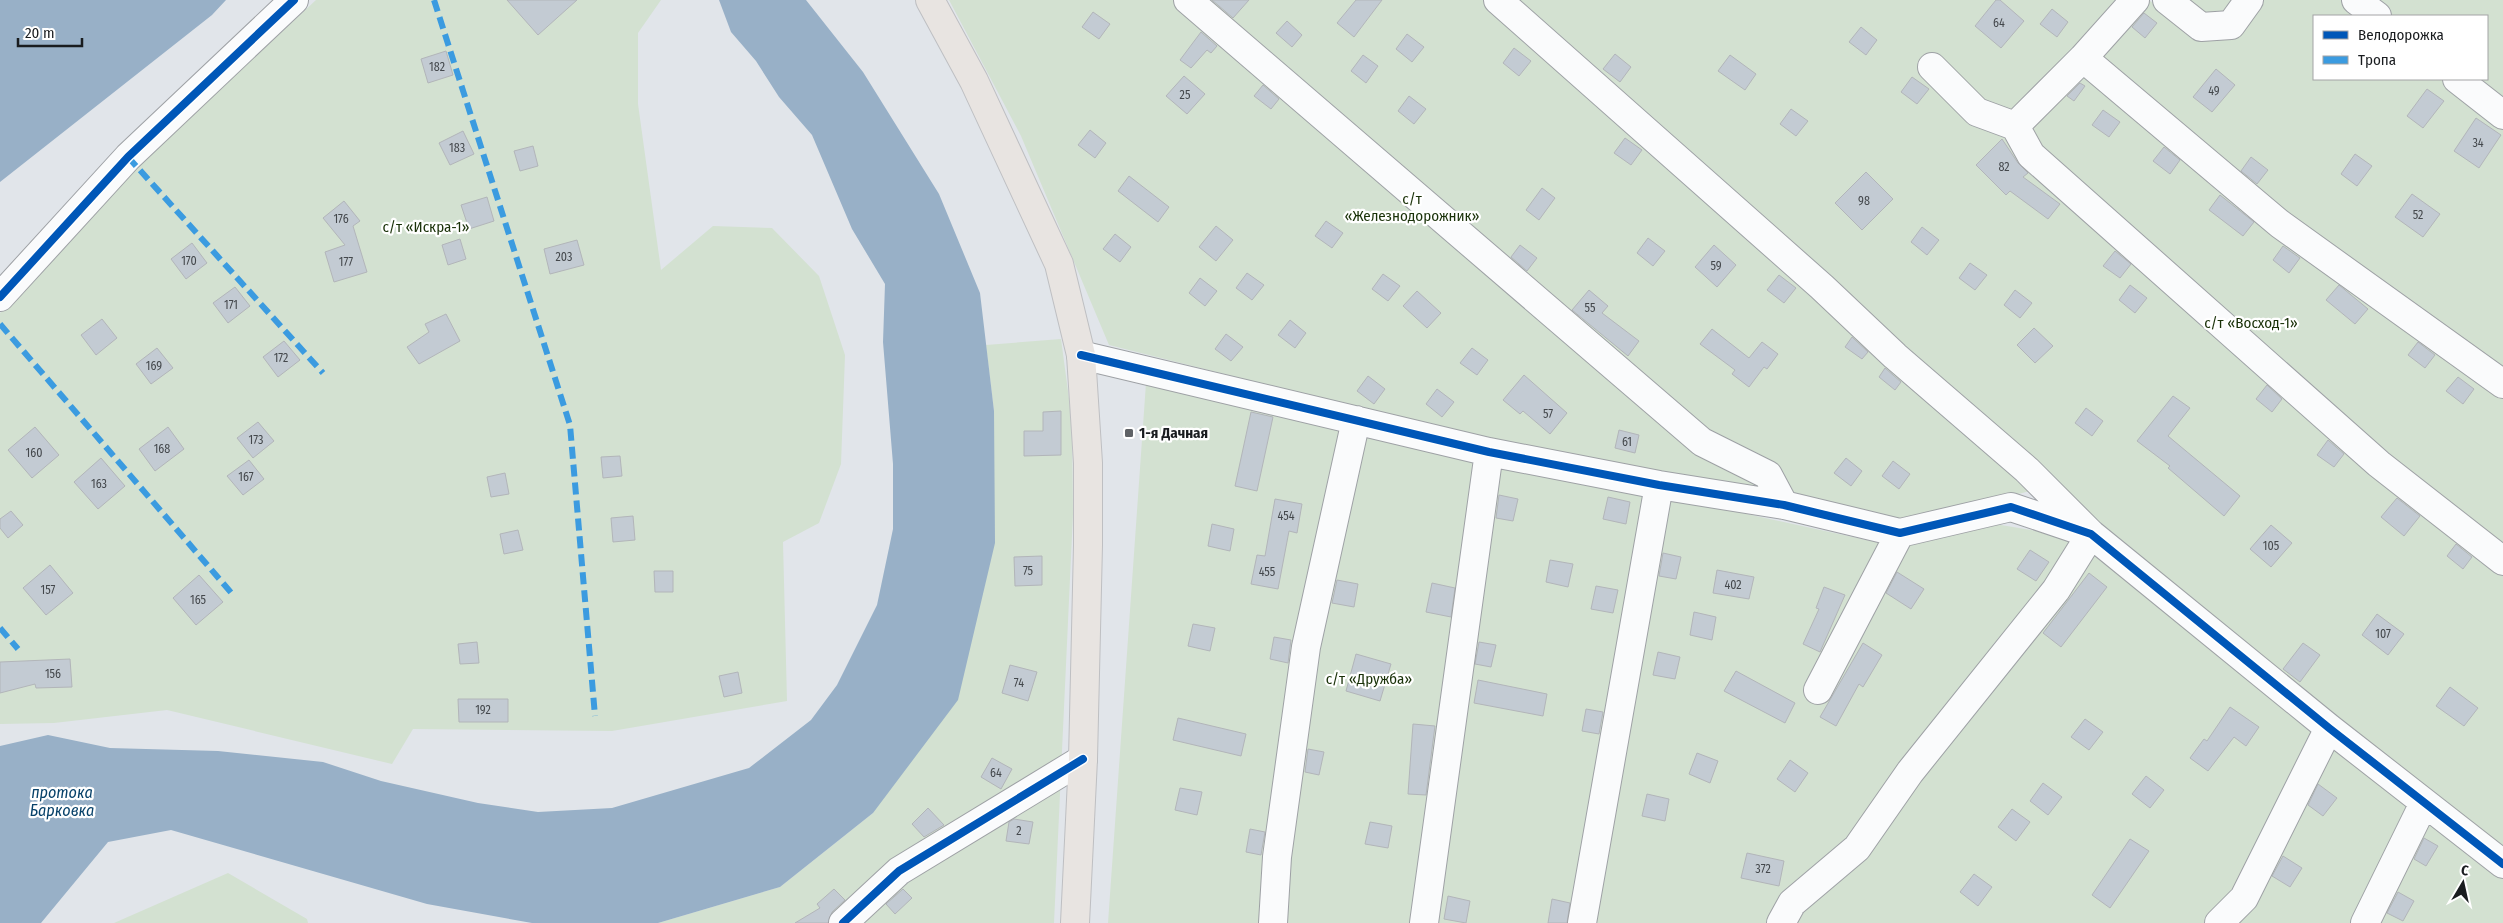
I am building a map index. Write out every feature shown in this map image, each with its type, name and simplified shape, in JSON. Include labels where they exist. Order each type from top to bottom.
[{"type":"main road","points":[[930,0],[974,81],[1060,264],[1081,355],[1088,463],[1083,759],[1075,923]]},
{"type":"street","points":[[0,297],[128,157],[294,0]]},
{"type":"street","points":[[1188,0],[1702,442],[1768,475],[1784,506]]},
{"type":"street","points":[[1498,0],[1815,280],[1895,356],[2028,470],[2091,534],[2329,728],[2502,862]]},
{"type":"street","points":[[2015,126],[2083,58],[2135,0]]},
{"type":"street","points":[[2166,0],[2201,27],[2231,25],[2249,0]]},
{"type":"street","points":[[2356,0],[2376,15]]},
{"type":"street","points":[[2083,58],[2280,224],[2503,384]]},
{"type":"street","points":[[1932,67],[1977,112],[2015,126],[2031,155],[2226,329],[2379,464],[2503,561]]},
{"type":"street","points":[[2457,80],[2503,115]]},
{"type":"street","points":[[1081,355],[1489,452],[1659,485],[1784,506],[1900,533],[2011,507],[2091,534]]},
{"type":"street","points":[[1273,923],[1277,857],[1306,647],[1356,420]]},
{"type":"street","points":[[1424,923],[1489,452]]},
{"type":"street","points":[[1582,923],[1659,485]]},
{"type":"street","points":[[1818,690],[1900,533]]},
{"type":"street","points":[[1781,923],[1792,903],[1857,848],[1910,772],[2056,590],[2091,534]]},
{"type":"street","points":[[2219,923],[2244,898],[2329,728]]},
{"type":"street","points":[[843,923],[899,870],[1083,759]]},
{"type":"street","points":[[2365,923],[2424,803]]},
{"type":"green space","name":"с/т «Искра-1»","points":[[316,0],[661,0],[638,33],[638,104],[661,270],[713,226],[772,228],[819,276],[845,355],[841,464],[819,523],[783,542],[787,701],[612,731],[413,729],[392,764],[167,710],[54,723],[0,724],[0,313],[30,285],[126,177]]},
{"type":"green space","name":"с/т «Железнодорожник»","points":[[949,0],[1489,0],[2038,489],[1899,524],[1427,425],[1109,345],[1021,136]]},
{"type":"green space","name":"с/т «Восход-1»","points":[[1509,0],[2149,0],[2197,36],[2223,40],[2255,0],[2503,0],[2503,845],[2498,851],[2082,510]]},
{"type":"green space","points":[[2187,0],[2239,0],[2228,14],[2208,17]]},
{"type":"green space","points":[[1061,339],[1072,421],[1073,514],[1054,923],[658,923],[780,887],[873,813],[994,411],[986,345]]},
{"type":"green space","name":"с/т «Дружба»","points":[[1146,383],[1894,546],[1989,523],[2072,537],[2310,727],[2503,874],[2503,923],[1108,923]]},
{"type":"green space","points":[[228,873],[307,919],[308,923],[114,923]]},
{"type":"water","points":[[0,0],[226,0],[212,15],[0,182]]},
{"type":"water","name":"протока Барковка","points":[[719,0],[806,0],[863,72],[939,194],[980,293],[994,411],[995,543],[958,700],[873,813],[780,887],[658,923],[532,923],[427,904],[171,830],[108,842],[41,923],[0,923],[0,746],[48,735],[110,748],[218,751],[323,762],[381,781],[478,803],[538,812],[612,808],[749,768],[811,720],[837,685],[877,605],[893,529],[893,464],[883,342],[885,284],[852,229],[812,135],[779,97],[756,61],[731,32]]},
{"type":"building","points":[[507,0],[577,0],[538,35]]},
{"type":"building","points":[[1212,0],[1249,0],[1233,18]]},
{"type":"building","points":[[1356,0],[1382,0],[1354,37],[1337,23]]},
{"type":"building","points":[[1996,0],[2000,0],[2024,21],[2001,48],[1975,26]]},
{"type":"building","points":[[2052,9],[2068,22],[2057,37],[2040,24]]},
{"type":"building","points":[[1093,12],[1110,24],[1099,39],[1082,27]]},
{"type":"building","points":[[2144,13],[2157,23],[2145,38],[2132,27]]},
{"type":"building","points":[[1287,21],[1302,35],[1292,47],[1276,33]]},
{"type":"building","points":[[1861,27],[1877,40],[1866,55],[1849,42]]},
{"type":"building","points":[[1201,32],[1217,46],[1211,53],[1207,50],[1191,68],[1180,60]]},
{"type":"building","points":[[1407,34],[1424,47],[1412,62],[1396,49]]},
{"type":"building","points":[[1514,48],[1531,61],[1519,76],[1503,63]]},
{"type":"building","points":[[446,51],[453,75],[428,83],[421,59]]},
{"type":"building","points":[[1615,54],[1631,67],[1620,82],[1603,69]]},
{"type":"building","points":[[1363,55],[1378,66],[1366,83],[1351,71]]},
{"type":"building","points":[[1730,55],[1756,74],[1745,90],[1718,71]]},
{"type":"building","points":[[2216,69],[2235,85],[2212,112],[2193,97]]},
{"type":"building","points":[[1184,76],[1205,94],[1187,114],[1166,96]]},
{"type":"building","points":[[1912,77],[1929,89],[1917,104],[1901,92]]},
{"type":"building","points":[[2080,83],[2085,86],[2074,101],[2067,96]]},
{"type":"building","points":[[1263,85],[1279,99],[1271,109],[1254,96]]},
{"type":"building","points":[[2427,89],[2444,101],[2423,128],[2407,116]]},
{"type":"building","points":[[1409,96],[1426,109],[1414,124],[1398,111]]},
{"type":"building","points":[[1791,109],[1808,121],[1796,136],[1780,124]]},
{"type":"building","points":[[2103,110],[2120,122],[2109,137],[2092,125]]},
{"type":"building","points":[[2476,118],[2501,135],[2479,168],[2454,151]]},
{"type":"building","points":[[1090,130],[1106,143],[1095,158],[1078,145]]},
{"type":"building","points":[[463,131],[474,154],[450,165],[439,143]]},
{"type":"building","points":[[1625,138],[1642,150],[1631,165],[1614,153]]},
{"type":"building","points":[[2002,139],[2018,163],[2028,173],[2023,177],[2060,204],[2048,219],[2010,191],[2006,195],[1976,165]]},
{"type":"building","points":[[533,146],[538,166],[520,171],[514,151]]},
{"type":"building","points":[[2164,147],[2180,160],[2170,174],[2153,161]]},
{"type":"building","points":[[2355,154],[2372,166],[2357,186],[2341,174]]},
{"type":"building","points":[[2251,157],[2268,170],[2257,184],[2241,171]]},
{"type":"building","points":[[1866,172],[1893,199],[1862,230],[1835,203]]},
{"type":"building","points":[[1129,176],[1169,207],[1158,222],[1118,191]]},
{"type":"building","points":[[1542,188],[1555,198],[1539,220],[1526,210]]},
{"type":"building","points":[[2412,194],[2440,214],[2423,237],[2395,217]]},
{"type":"building","points":[[2220,195],[2254,222],[2243,236],[2209,210]]},
{"type":"building","points":[[487,197],[494,221],[469,229],[461,205]]},
{"type":"building","points":[[344,201],[360,221],[353,226],[367,272],[334,282],[325,252],[345,245],[323,218]]},
{"type":"building","points":[[1326,221],[1343,233],[1332,248],[1315,236]]},
{"type":"building","points":[[1216,226],[1233,240],[1216,261],[1199,247]]},
{"type":"building","points":[[1922,227],[1939,240],[1927,255],[1911,242]]},
{"type":"building","points":[[1115,234],[1131,247],[1120,262],[1103,249]]},
{"type":"building","points":[[1648,238],[1665,251],[1653,266],[1637,253]]},
{"type":"building","points":[[460,239],[466,259],[448,265],[442,245]]},
{"type":"building","points":[[577,240],[584,265],[550,274],[544,249]]},
{"type":"building","points":[[192,243],[207,263],[186,279],[171,259]]},
{"type":"building","points":[[1520,245],[1537,258],[1527,271],[1511,257]]},
{"type":"building","points":[[1714,245],[1736,265],[1717,287],[1695,267]]},
{"type":"building","points":[[2283,246],[2300,258],[2289,273],[2273,260]]},
{"type":"building","points":[[2115,251],[2131,264],[2120,278],[2103,266]]},
{"type":"building","points":[[1970,263],[1987,275],[1975,290],[1959,278]]},
{"type":"building","points":[[1247,273],[1264,285],[1252,300],[1236,288]]},
{"type":"building","points":[[1383,274],[1400,286],[1388,301],[1372,289]]},
{"type":"building","points":[[1779,275],[1796,288],[1784,303],[1767,290]]},
{"type":"building","points":[[1200,278],[1217,291],[1205,306],[1189,293]]},
{"type":"building","points":[[2130,285],[2147,298],[2135,313],[2119,300]]},
{"type":"building","points":[[2339,285],[2368,309],[2355,324],[2326,300]]},
{"type":"building","points":[[235,287],[250,306],[228,323],[213,303]]},
{"type":"building","points":[[1589,290],[1608,306],[1602,313],[1639,341],[1628,356],[1572,310]]},
{"type":"building","points":[[2015,290],[2032,303],[2020,318],[2004,305]]},
{"type":"building","points":[[1417,291],[1441,313],[1427,328],[1403,306]]},
{"type":"building","points":[[446,314],[460,341],[419,364],[407,347],[429,332],[425,324]]},
{"type":"building","points":[[102,319],[117,338],[96,355],[81,335]]},
{"type":"building","points":[[1290,320],[1306,333],[1295,348],[1278,335]]},
{"type":"building","points":[[2034,328],[2053,346],[2035,363],[2017,345]]},
{"type":"building","points":[[1712,329],[1749,358],[1762,342],[1778,354],[1767,369],[1764,367],[1749,387],[1732,374],[1735,370],[1700,344]]},
{"type":"building","points":[[1226,334],[1243,347],[1231,361],[1215,349]]},
{"type":"building","points":[[1852,337],[1868,352],[1862,359],[1845,347]]},
{"type":"building","points":[[284,341],[300,360],[278,377],[263,357]]},
{"type":"building","points":[[2418,342],[2435,355],[2425,368],[2408,355]]},
{"type":"building","points":[[157,348],[173,368],[151,384],[136,364]]},
{"type":"building","points":[[1472,348],[1488,360],[1477,375],[1460,363]]},
{"type":"building","points":[[1885,368],[1901,382],[1895,390],[1879,377]]},
{"type":"building","points":[[1524,375],[1567,413],[1550,434],[1523,411],[1520,414],[1503,400]]},
{"type":"building","points":[[1368,376],[1385,389],[1374,404],[1357,391]]},
{"type":"building","points":[[2458,377],[2474,389],[2463,404],[2446,391]]},
{"type":"building","points":[[2267,385],[2282,399],[2272,412],[2256,399]]},
{"type":"building","points":[[1437,389],[1454,402],[1442,417],[1426,404]]},
{"type":"building","points":[[2173,396],[2190,408],[2168,436],[2240,496],[2224,516],[2168,468],[2170,466],[2137,441]]},
{"type":"building","points":[[2086,408],[2103,421],[2092,436],[2075,423]]},
{"type":"building","points":[[1061,411],[1061,455],[1024,456],[1024,431],[1043,431],[1043,412]]},
{"type":"building","points":[[1251,412],[1273,417],[1257,491],[1235,486]]},
{"type":"building","points":[[258,422],[274,441],[253,458],[237,438]]},
{"type":"building","points":[[35,427],[59,455],[32,478],[8,450]]},
{"type":"building","points":[[168,427],[184,449],[155,471],[139,449]]},
{"type":"building","points":[[1619,430],[1639,435],[1635,453],[1615,448]]},
{"type":"building","points":[[2328,440],[2344,454],[2334,467],[2317,455]]},
{"type":"building","points":[[620,456],[622,476],[603,478],[601,457]]},
{"type":"building","points":[[101,458],[125,486],[98,509],[74,482]]},
{"type":"building","points":[[1846,458],[1862,471],[1851,486],[1834,473]]},
{"type":"building","points":[[249,460],[264,479],[243,495],[227,476]]},
{"type":"building","points":[[1893,461],[1910,474],[1899,489],[1882,476]]},
{"type":"building","points":[[505,473],[509,494],[491,497],[487,477]]},
{"type":"building","points":[[1499,495],[1518,499],[1513,521],[1496,518]]},
{"type":"building","points":[[1608,497],[1630,502],[1626,524],[1603,519]]},
{"type":"building","points":[[2397,498],[2420,516],[2404,536],[2381,517]]},
{"type":"building","points":[[1275,499],[1302,504],[1297,533],[1289,531],[1278,589],[1251,584],[1257,555],[1265,556]]},
{"type":"building","points":[[11,511],[23,525],[8,538],[0,528],[0,519]]},
{"type":"building","points":[[633,516],[635,540],[613,542],[611,518]]},
{"type":"building","points":[[1212,524],[1234,529],[1230,551],[1208,546]]},
{"type":"building","points":[[2271,525],[2292,543],[2271,567],[2250,549]]},
{"type":"building","points":[[518,530],[523,550],[504,554],[500,534]]},
{"type":"building","points":[[2456,544],[2472,557],[2463,569],[2447,556]]},
{"type":"building","points":[[2030,550],[2049,562],[2036,581],[2017,569]]},
{"type":"building","points":[[1663,553],[1681,557],[1676,579],[1659,576]]},
{"type":"building","points":[[1042,556],[1042,585],[1015,586],[1014,557]]},
{"type":"building","points":[[1550,560],[1573,564],[1568,587],[1546,582]]},
{"type":"building","points":[[50,565],[73,593],[46,615],[23,588]]},
{"type":"building","points":[[1717,570],[1754,577],[1749,599],[1713,593]]},
{"type":"building","points":[[654,571],[673,571],[673,592],[655,592]]},
{"type":"building","points":[[1897,572],[1924,589],[1911,609],[1886,593]]},
{"type":"building","points":[[2089,573],[2107,587],[2061,647],[2043,633]]},
{"type":"building","points":[[199,575],[223,602],[196,625],[173,598]]},
{"type":"building","points":[[1337,580],[1358,584],[1354,607],[1332,603]]},
{"type":"building","points":[[1432,583],[1455,588],[1451,617],[1426,612]]},
{"type":"building","points":[[1596,586],[1618,590],[1613,613],[1591,609]]},
{"type":"building","points":[[1824,587],[1845,595],[1820,652],[1803,644],[1819,609],[1816,608]]},
{"type":"building","points":[[1694,612],[1716,617],[1712,640],[1690,635]]},
{"type":"building","points":[[2377,614],[2404,634],[2388,655],[2362,635]]},
{"type":"building","points":[[1193,624],[1215,628],[1210,651],[1188,646]]},
{"type":"building","points":[[1274,637],[1291,640],[1288,663],[1270,659]]},
{"type":"building","points":[[477,642],[479,663],[460,664],[458,644]]},
{"type":"building","points":[[1479,642],[1496,645],[1491,667],[1475,664]]},
{"type":"building","points":[[1863,643],[1882,655],[1863,687],[1859,684],[1836,726],[1820,717]]},
{"type":"building","points":[[2303,643],[2320,655],[2300,682],[2283,669]]},
{"type":"building","points":[[1658,652],[1680,657],[1675,679],[1653,675]]},
{"type":"building","points":[[1356,654],[1391,664],[1380,701],[1346,691]]},
{"type":"building","points":[[70,659],[72,687],[36,688],[35,684],[0,693],[0,662]]},
{"type":"building","points":[[1010,665],[1037,672],[1028,701],[1002,693]]},
{"type":"building","points":[[1736,671],[1795,703],[1785,723],[1724,691]]},
{"type":"building","points":[[738,672],[742,693],[724,697],[719,676]]},
{"type":"building","points":[[1478,680],[1547,694],[1543,716],[1474,703]]},
{"type":"building","points":[[2450,687],[2478,708],[2464,726],[2436,706]]},
{"type":"building","points":[[458,699],[508,699],[508,722],[459,722]]},
{"type":"building","points":[[2230,707],[2259,727],[2246,746],[2234,737],[2208,771],[2190,758],[2204,739],[2207,741]]},
{"type":"building","points":[[1586,709],[1603,712],[1599,734],[1582,731]]},
{"type":"building","points":[[1178,718],[1246,734],[1241,756],[1173,740]]},
{"type":"building","points":[[2085,719],[2103,732],[2089,750],[2071,737]]},
{"type":"building","points":[[1413,724],[1435,726],[1426,795],[1408,794]]},
{"type":"building","points":[[1308,749],[1324,752],[1319,775],[1305,772]]},
{"type":"building","points":[[1697,753],[1718,761],[1710,783],[1689,774]]},
{"type":"building","points":[[992,758],[1012,769],[1001,789],[981,777]]},
{"type":"building","points":[[1790,760],[1808,773],[1795,792],[1777,779]]},
{"type":"building","points":[[2146,776],[2164,790],[2150,808],[2132,794]]},
{"type":"building","points":[[2043,783],[2062,797],[2048,815],[2030,801]]},
{"type":"building","points":[[2318,784],[2337,798],[2323,816],[2308,805]]},
{"type":"building","points":[[1180,788],[1202,792],[1197,815],[1175,810]]},
{"type":"building","points":[[1647,794],[1669,799],[1665,821],[1642,816]]},
{"type":"building","points":[[928,808],[944,825],[924,837],[912,824]]},
{"type":"building","points":[[2012,809],[2030,822],[2016,841],[1998,827]]},
{"type":"building","points":[[1014,819],[1033,822],[1029,844],[1006,841],[1009,822]]},
{"type":"building","points":[[1370,822],[1392,826],[1388,848],[1365,844]]},
{"type":"building","points":[[1250,829],[1265,832],[1261,855],[1246,852]]},
{"type":"building","points":[[2424,838],[2438,846],[2426,866],[2414,859]]},
{"type":"building","points":[[2130,839],[2149,851],[2110,908],[2092,895]]},
{"type":"building","points":[[1747,853],[1784,861],[1779,886],[1741,878]]},
{"type":"building","points":[[2283,856],[2302,868],[2290,887],[2272,876]]},
{"type":"building","points":[[1974,874],[1992,887],[1978,906],[1960,892]]},
{"type":"building","points":[[834,889],[845,900],[832,912],[828,923],[795,923],[820,908],[817,904]]},
{"type":"building","points":[[903,889],[912,898],[895,914],[886,904]]},
{"type":"building","points":[[2398,892],[2414,901],[2403,921],[2387,913]]},
{"type":"building","points":[[1448,896],[1470,901],[1466,923],[1444,919]]},
{"type":"building","points":[[1552,899],[1570,903],[1567,923],[1548,923]]},
{"type":"marked path","points":[[434,0],[570,425],[595,716]]},
{"type":"marked path","points":[[128,157],[323,373]]},
{"type":"marked path","points":[[0,324],[234,596]]},
{"type":"marked path","points":[[0,628],[18,649]]},
{"type":"cycle path","points":[[0,297],[128,157],[294,0]]},
{"type":"cycle path","points":[[1081,355],[1489,452],[1659,485],[1784,505],[1900,533],[2011,507],[2091,534],[2329,728],[2503,864]]},
{"type":"cycle path","points":[[843,923],[899,871],[1083,759]]},
{"type":"place","name":"1-я Дачная","points":[[1129,433]]}]
